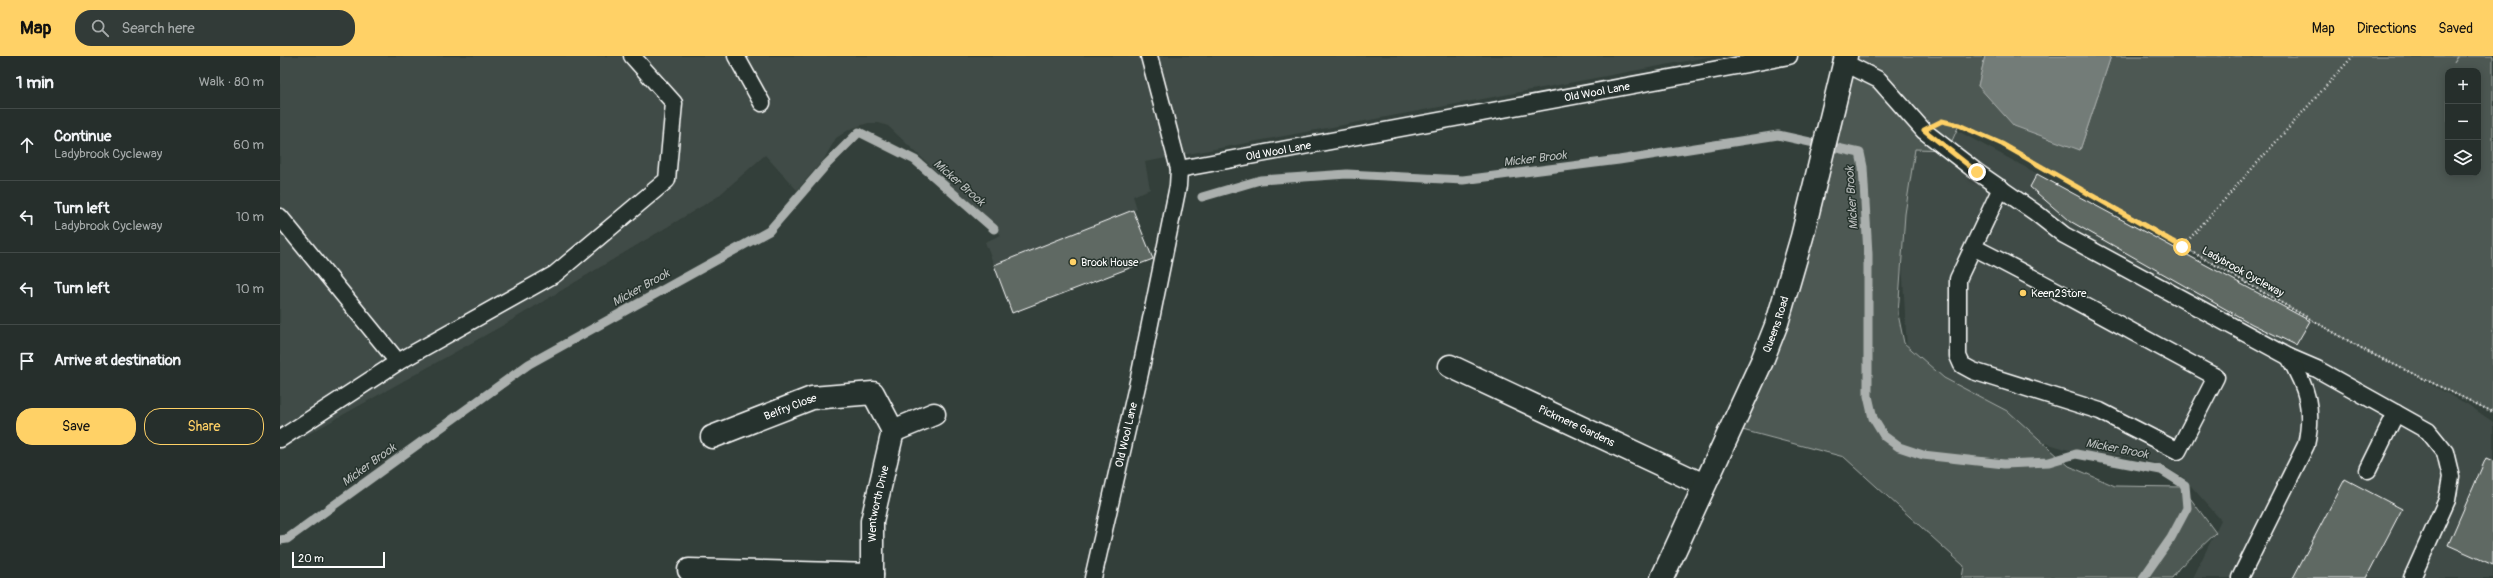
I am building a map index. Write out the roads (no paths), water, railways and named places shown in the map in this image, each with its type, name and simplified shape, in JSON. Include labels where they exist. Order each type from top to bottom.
[{"type":"street","name":"Queens Road","points":[[1662,578],[1765,355],[1777,323],[1802,237],[1846,59]]},
{"type":"street","name":"Pickmere Gardens","points":[[1450,366],[1704,485]]},
{"type":"street","name":"Belfry Close","points":[[712,437],[812,398],[873,393],[893,431]]},
{"type":"street","points":[[893,431],[934,414]]},
{"type":"street","name":"Wentworth Drive","points":[[872,577],[872,521],[893,431]]},
{"type":"street","points":[[689,570],[872,577]]},
{"type":"lane","points":[[280,439],[398,362],[555,274],[667,180],[674,103],[632,56]]},
{"type":"lane","points":[[736,56],[762,103]]},
{"type":"lane","points":[[1149,56],[1180,169]]},
{"type":"lane","name":"Old Wool Lane","points":[[1093,578],[1140,373],[1174,209],[1180,169],[1789,56]]},
{"type":"lane","points":[[1846,59],[1879,80],[1924,130],[2064,235],[2289,357],[2316,369],[2428,431],[2445,452],[2451,476],[2447,500],[2412,578]]},
{"type":"lane","points":[[1973,247],[2059,290],[2087,308],[2216,377],[2178,451],[2100,411],[1973,371],[1962,365],[1958,356],[1958,279],[1973,247],[2001,188]]},
{"type":"lane","points":[[280,217],[398,362]]},
{"type":"lane","points":[[2240,578],[2308,438],[2310,425],[2308,399],[2301,378],[2289,357]]},
{"type":"lane","points":[[2368,470],[2396,413]]},
{"type":"waterway","name":"Micker Brook","points":[[280,540],[287,539],[529,364],[769,231],[826,165],[859,132],[915,160],[994,229]]},
{"type":"waterway","name":"Micker Brook","points":[[1202,197],[1260,180],[1347,174],[1463,180],[1619,160],[1778,135],[1860,153],[1863,167],[1868,254],[1868,396],[1873,418],[1884,436],[1899,447],[1923,455],[2004,464],[2049,462],[2076,454],[2161,470],[2185,485],[2187,508],[2171,538],[2143,578]]},
{"type":"place","name":"Brook House","points":[[1073,262]]},
{"type":"place","name":"Keen2Store","points":[[2023,293]]}]
